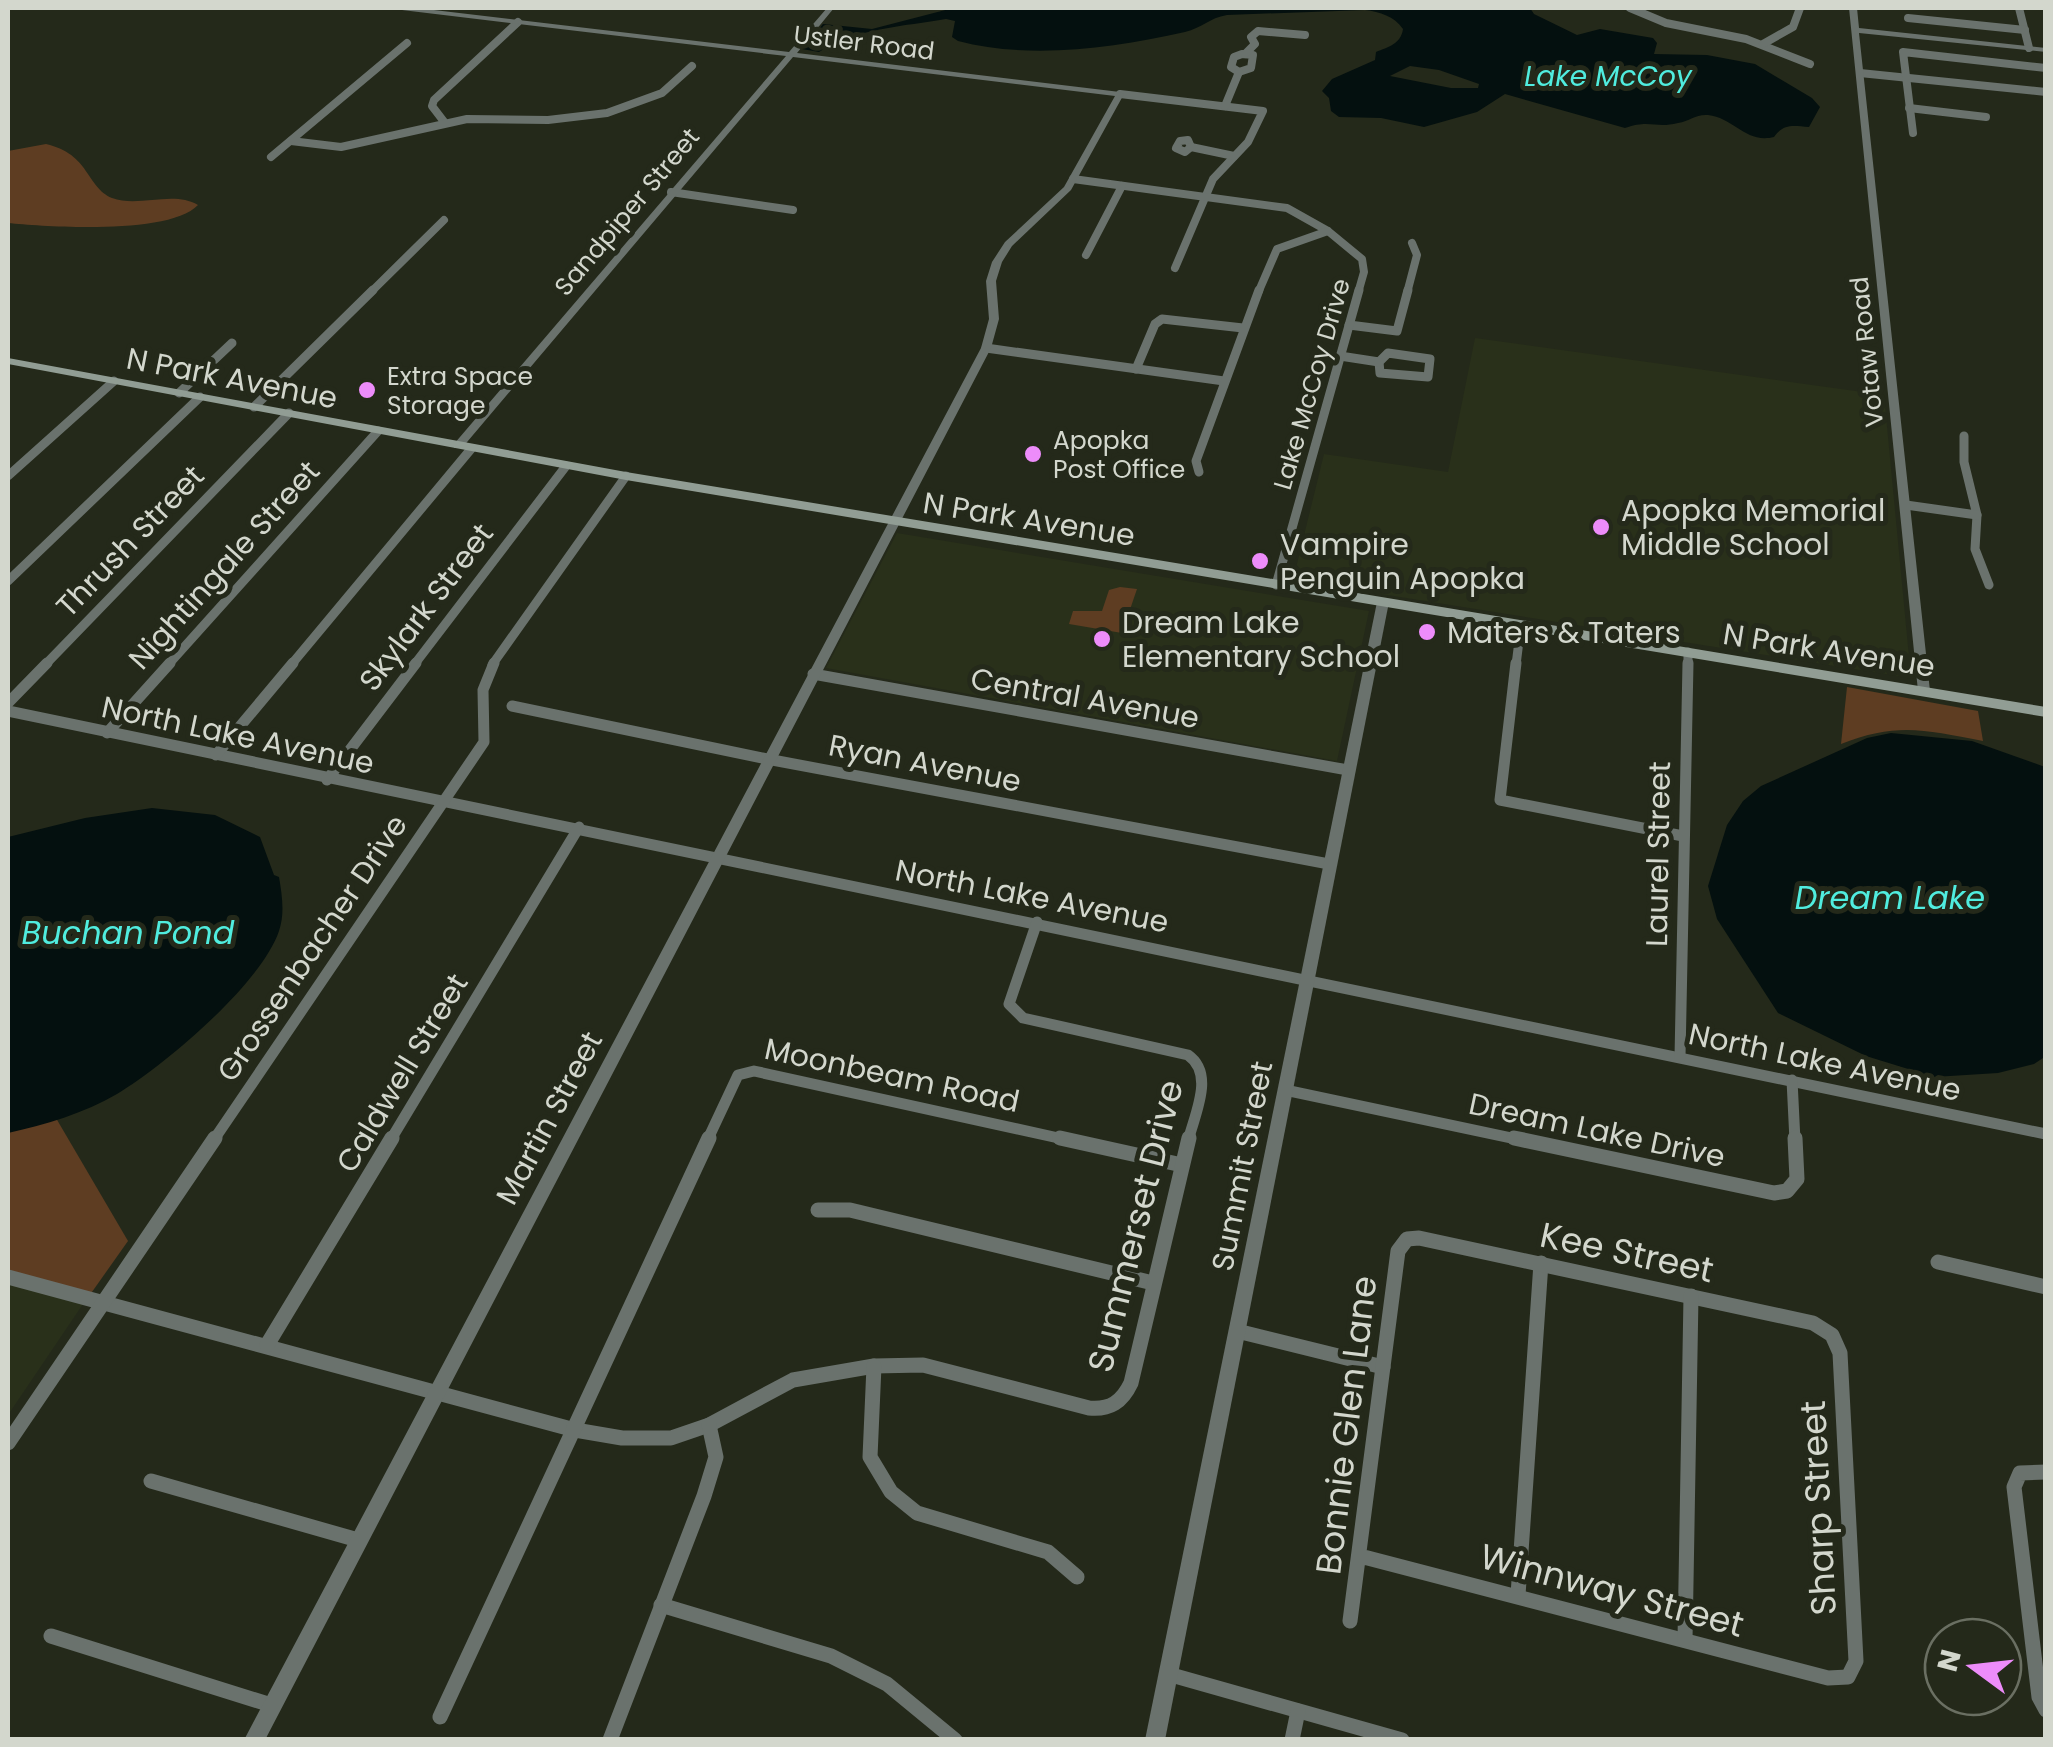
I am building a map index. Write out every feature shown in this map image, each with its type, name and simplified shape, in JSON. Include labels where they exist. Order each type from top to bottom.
[{"type":"main road","name":"N Park Avenue","points":[[8,362],[892,522],[2046,712]]},
{"type":"street","name":"Ustler Road","points":[[402,8],[1263,111],[1248,142],[1234,156]]},
{"type":"street","name":"Sandpiper Street","points":[[216,755],[671,192],[830,8]]},
{"type":"street","points":[[1630,8],[1666,22],[1763,44],[1810,64]]},
{"type":"street","points":[[1763,44],[1792,27],[1800,8]]},
{"type":"street","name":"Votaw Road","points":[[1853,8],[1924,691]]},
{"type":"street","points":[[2019,8],[2030,48]]},
{"type":"street","points":[[1908,18],[2025,30]]},
{"type":"street","points":[[502,39],[508,30],[520,25]]},
{"type":"street","points":[[446,123],[432,106],[434,100],[520,25]]},
{"type":"street","points":[[1855,30],[2046,50]]},
{"type":"street","points":[[1245,54],[1255,44],[1251,38],[1258,31],[1305,35]]},
{"type":"street","points":[[271,157],[407,44]]},
{"type":"street","points":[[1912,132],[1900,54],[1909,51],[2046,68]]},
{"type":"street","points":[[1234,56],[1253,56],[1248,70],[1239,72],[1231,66],[1234,56]]},
{"type":"street","points":[[290,141],[351,146],[488,117],[548,120],[607,113],[662,93],[692,66]]},
{"type":"street","points":[[1224,106],[1239,72]]},
{"type":"street","points":[[1860,73],[2046,92]]},
{"type":"street","points":[[1120,94],[1073,179],[1058,199],[1008,244],[997,262],[991,280],[994,319],[986,348],[1224,382]]},
{"type":"street","points":[[1908,108],[1986,117]]},
{"type":"street","points":[[1175,268],[1204,196],[1234,156],[1190,147]]},
{"type":"street","name":"Lake McCoy Drive","points":[[1073,179],[1287,208],[1328,230],[1362,259],[1364,272],[1276,585]]},
{"type":"street","points":[[1086,255],[1122,186]]},
{"type":"street","points":[[671,192],[793,210]]},
{"type":"street","points":[[254,407],[444,220]]},
{"type":"street","points":[[1199,472],[1196,461],[1243,328],[1277,249],[1328,230]]},
{"type":"street","points":[[1349,325],[1397,332],[1417,255],[1412,243]]},
{"type":"street","points":[[1136,369],[1155,324],[1162,319],[1243,328]]},
{"type":"street","points":[[179,393],[232,344]]},
{"type":"street","name":"Martin Street","points":[[254,1740],[986,348]]},
{"type":"street","points":[[1340,356],[1379,362],[1394,352],[1433,362],[1428,377],[1417,378],[1380,373],[1379,362]]},
{"type":"street","points":[[8,476],[114,382]]},
{"type":"street","points":[[8,581],[200,397]]},
{"type":"street","name":"Thrush Street","points":[[8,703],[289,414]]},
{"type":"street","name":"Nightingale Street","points":[[107,733],[378,431]]},
{"type":"street","points":[[1964,436],[1964,462],[1977,515],[1975,549],[1988,585]]},
{"type":"street","name":"Skylark Street","points":[[327,780],[566,466]]},
{"type":"street","name":"Grossenbacher Drive","points":[[8,1443],[447,800],[484,742],[487,724],[479,692],[487,672],[626,476]]},
{"type":"street","points":[[1906,504],[1977,515]]},
{"type":"street","name":"Summit Street","points":[[1154,1740],[1383,602]]},
{"type":"street","points":[[1521,625],[1500,800],[1683,836]]},
{"type":"street","name":"Laurel Street","points":[[1680,1057],[1688,652]]},
{"type":"street","name":"Central Avenue","points":[[812,674],[1348,770]]},
{"type":"street","name":"Ryan Avenue","points":[[512,706],[767,759],[1330,864]]},
{"type":"street","name":"North Lake Avenue","points":[[8,711],[327,780],[447,800],[1307,976],[2046,1134]]},
{"type":"street","name":"Caldwell Street","points":[[267,1344],[579,827]]},
{"type":"street","name":"Summerset Drive","points":[[8,1277],[575,1430],[622,1438],[672,1438],[710,1425],[793,1380],[874,1366],[923,1365],[1089,1408],[1108,1408],[1124,1397],[1131,1382],[1204,1081],[1201,1066],[1183,1054],[1023,1018],[1012,1011],[1009,1004],[1036,922]]},
{"type":"street","name":"Moonbeam Road","points":[[575,1430],[738,1075],[754,1071],[1182,1165]]},
{"type":"street","name":"Dream Lake Drive","points":[[1285,1090],[1774,1193],[1787,1191],[1797,1180],[1792,1080]]},
{"type":"street","points":[[818,1210],[850,1210],[1153,1282]]},
{"type":"street","name":"Kee Street","points":[[1407,1239],[1419,1238],[1541,1263],[1813,1323],[1832,1335]]},
{"type":"street","name":"Bonnie Glen Lane","points":[[1350,1620],[1398,1251],[1407,1239]]},
{"type":"street","points":[[1938,1262],[2046,1287]]},
{"type":"street","points":[[1518,1596],[1541,1263]]},
{"type":"street","points":[[1685,1640],[1691,1296]]},
{"type":"street","points":[[1237,1331],[1384,1366]]},
{"type":"street","name":"Sharp Street","points":[[1832,1335],[1840,1353],[1856,1660],[1848,1678]]},
{"type":"street","points":[[874,1366],[870,1457],[891,1492],[917,1513],[1048,1552],[1077,1577]]},
{"type":"street","points":[[610,1740],[716,1457],[710,1425]]},
{"type":"street","points":[[440,1717],[575,1430]]},
{"type":"street","points":[[2046,1472],[2020,1474],[2014,1487],[2039,1698],[2046,1710]]},
{"type":"street","points":[[151,1480],[358,1540]]},
{"type":"street","name":"Winnway Street","points":[[1360,1556],[1828,1678],[1848,1678]]},
{"type":"street","points":[[661,1605],[831,1656],[887,1684],[955,1740]]},
{"type":"street","points":[[52,1636],[271,1705]]},
{"type":"street","points":[[1168,1674],[1402,1740]]},
{"type":"street","points":[[1292,1740],[1298,1711]]},
{"type":"shaded area","points":[[46,144],[71,155],[112,198],[178,199],[198,205],[183,215],[136,225],[8,223],[8,151]]},
{"type":"shaded area","name":"Apopka Memorial Middle School","points":[[1475,338],[1884,395],[1911,678],[1293,580],[1324,454],[1448,472]]},
{"type":"shaded area","name":"Dream Lake Elementary School","points":[[897,533],[1369,611],[1337,761],[826,668]]},
{"type":"shaded area","points":[[1137,589],[1122,633],[1069,624],[1073,611],[1102,611],[1109,590]]},
{"type":"shaded area","points":[[1847,687],[1978,711],[1983,741],[1895,730],[1841,744]]},
{"type":"shaded area","points":[[29,1072],[128,1241],[87,1299],[8,1277],[8,1082]]},
{"type":"shaded area","points":[[8,1277],[83,1304],[8,1415]]},
{"type":"water","name":"Lake McCoy","points":[[953,8],[1530,8],[1534,14],[1577,35],[1600,29],[1653,38],[1657,43],[1654,54],[1707,55],[1755,64],[1812,98],[1820,107],[1809,127],[1789,126],[1774,137],[1764,138],[1708,115],[1670,125],[1625,128],[1505,94],[1477,112],[1424,127],[1381,118],[1339,117],[1331,111],[1329,98],[1322,91],[1332,79],[1375,60],[1376,52],[1397,42],[1402,34],[1403,29],[1386,15],[1365,10],[1227,15],[1191,30],[1157,38],[1043,51],[958,41],[952,37],[955,21],[946,19],[863,33],[819,52],[802,49],[823,24],[872,29]],"holes":[[[1410,66],[1439,70],[1479,84],[1478,88],[1451,88],[1390,76]]]},
{"type":"water","name":"Dream Lake","points":[[1891,733],[1972,741],[2045,767],[2046,1056],[2034,1064],[1998,1073],[1934,1077],[1866,1056],[1778,1013],[1717,919],[1708,886],[1727,825],[1743,801],[1761,786],[1867,738]]},
{"type":"water","name":"Buchan Pond","points":[[152,808],[215,815],[260,837],[274,875],[279,877],[279,931],[253,975],[209,1022],[160,1064],[92,1107],[8,1133],[8,837],[85,818]]},
{"type":"place","name":"Extra Space Storage","points":[[367,390]]},
{"type":"place","name":"Apopka Post Office","points":[[1033,454]]},
{"type":"place","name":"Apopka Memorial Middle School","points":[[1601,527]]},
{"type":"place","name":"Vampire Penguin Apopka","points":[[1260,561]]},
{"type":"place","name":"Maters & Taters","points":[[1427,632]]},
{"type":"place","name":"Dream Lake Elementary School","points":[[1102,639]]}]
